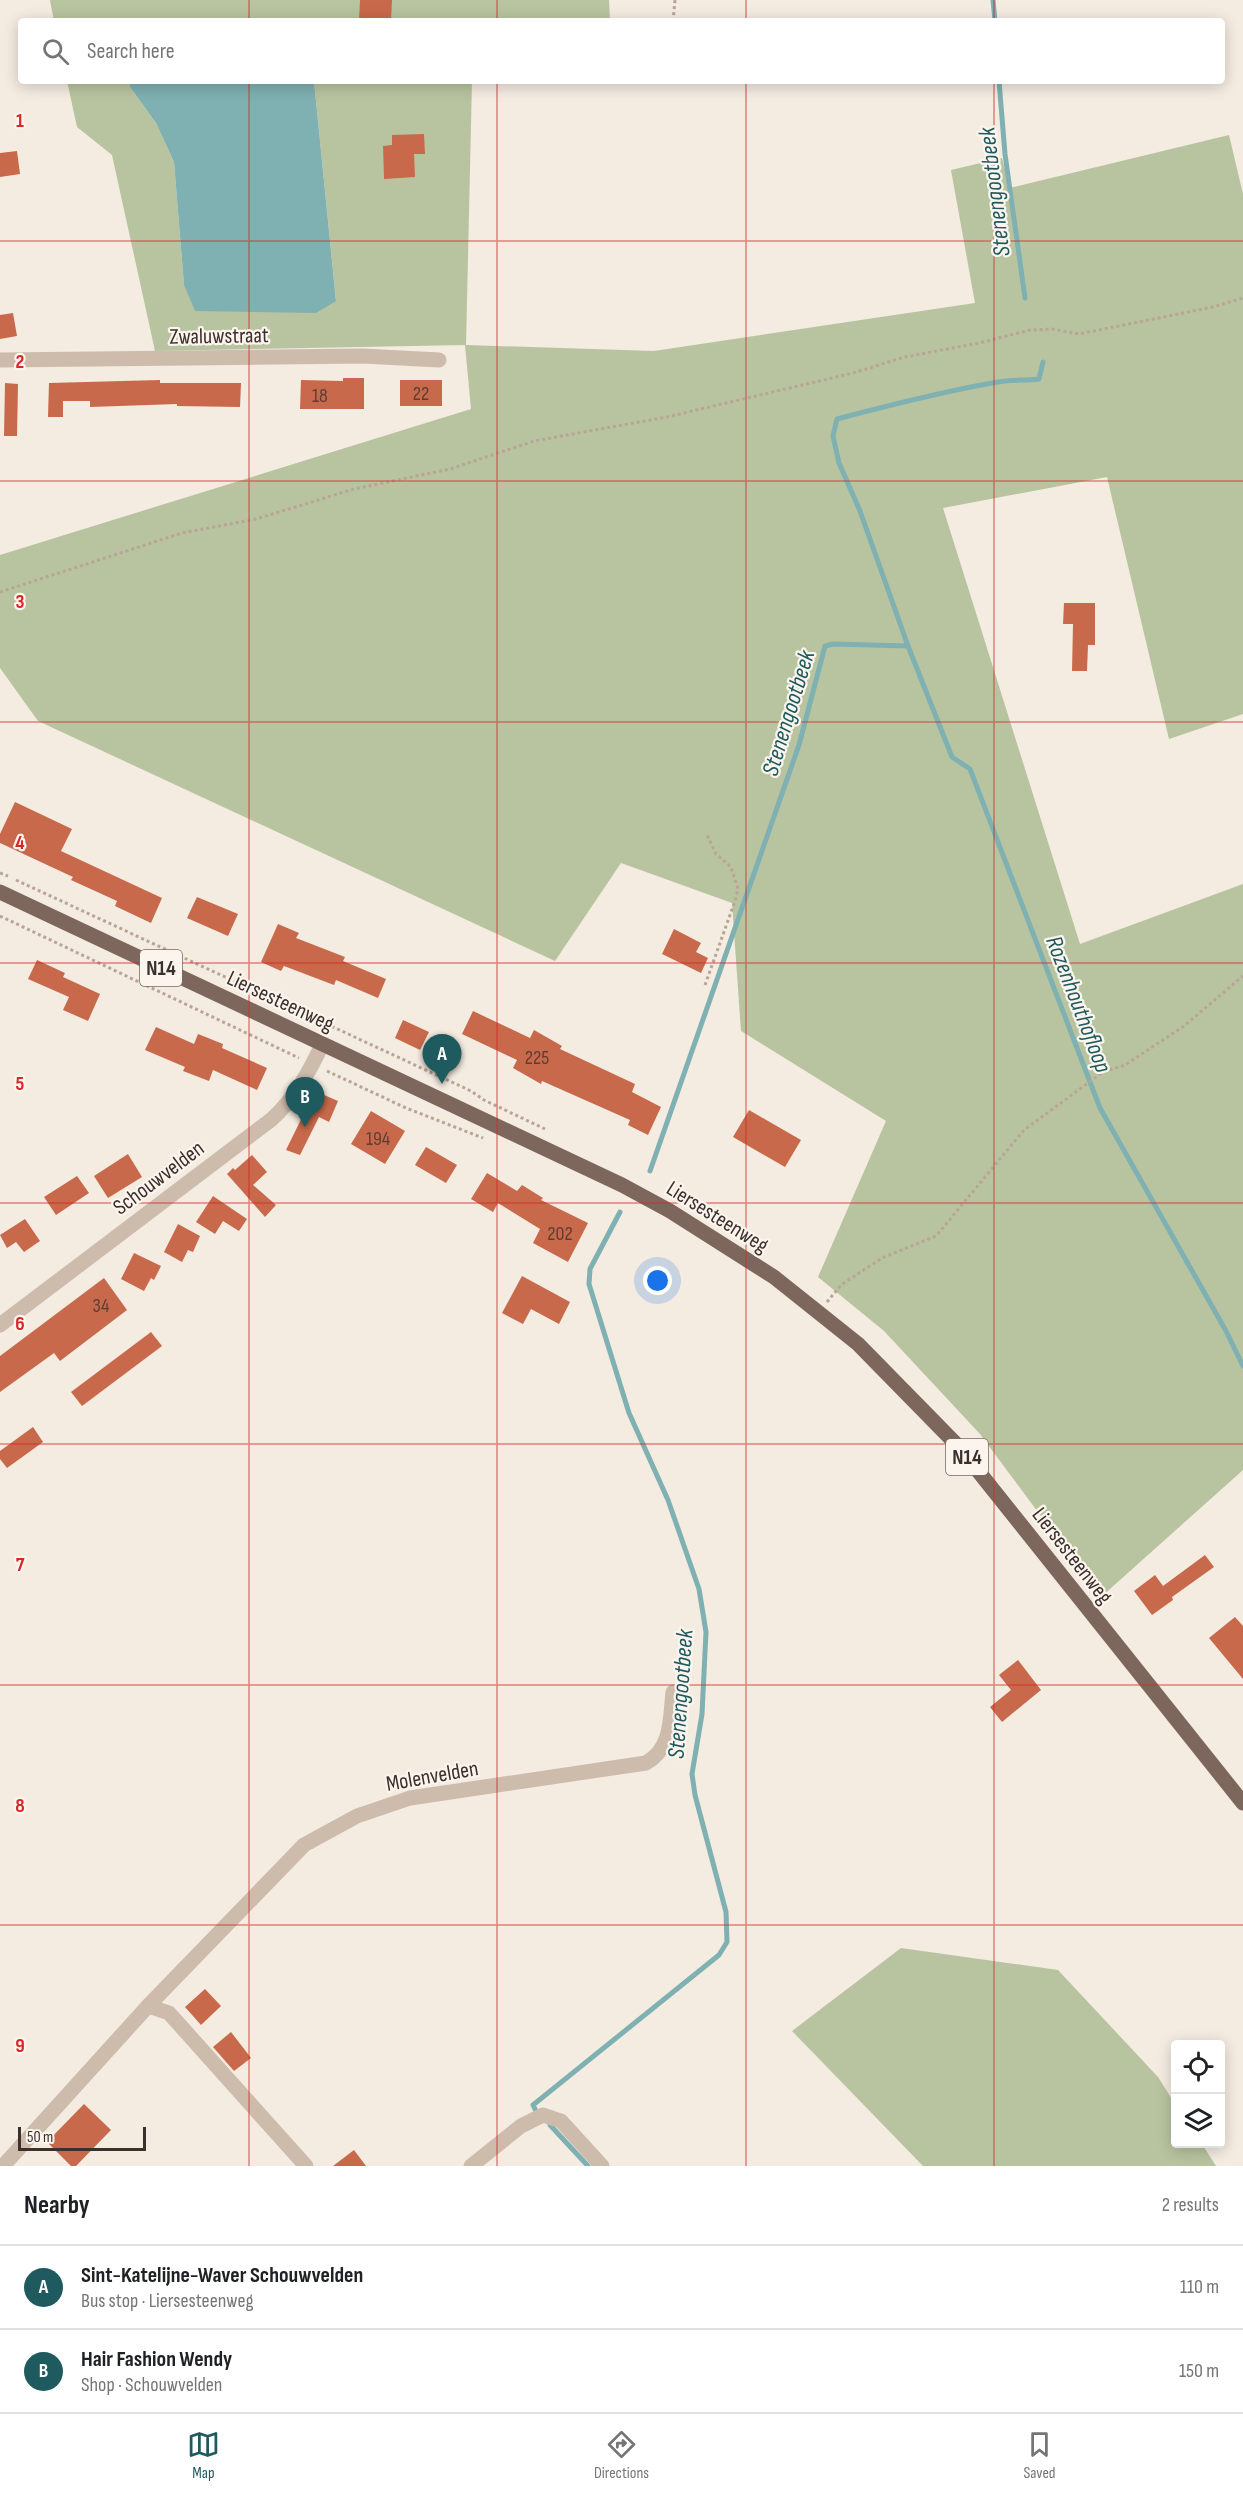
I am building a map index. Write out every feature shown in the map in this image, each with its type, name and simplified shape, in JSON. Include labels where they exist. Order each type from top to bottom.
[{"type":"main road","name":"Liersesteenweg","points":[[0,892],[670,1211],[774,1277],[858,1344],[959,1448],[1243,1803]]},
{"type":"street","name":"Zwaluwstraat","points":[[0,360],[363,356],[439,360]]},
{"type":"street","name":"Schouwvelden","points":[[0,1325],[263,1127],[290,1100],[313,1065],[322,1045]]},
{"type":"street","name":"Molenvelden","points":[[3,2166],[148,2006],[304,1845],[357,1816],[410,1798],[646,1763],[661,1753],[669,1733],[673,1692]]},
{"type":"street","points":[[148,2006],[169,2013],[306,2166]]},
{"type":"street","points":[[471,2166],[520,2126],[543,2115],[561,2121],[602,2166]]},
{"type":"path","points":[[673,18],[675,0]]},
{"type":"path","points":[[0,592],[182,533],[256,519],[354,489],[450,469],[534,441],[667,417],[853,373],[905,357],[979,343],[1030,330],[1052,329],[1080,334],[1213,307],[1243,298]]},
{"type":"path","points":[[705,985],[738,889],[730,867],[716,854],[707,835]]},
{"type":"path","points":[[0,873],[471,1091],[484,1100],[554,1133]]},
{"type":"path","points":[[0,916],[313,1065],[473,1136],[487,1139],[512,1134]]},
{"type":"path","points":[[818,1312],[841,1286],[874,1264],[936,1236],[1024,1130],[1103,1072],[1125,1065],[1184,1026],[1243,976]]},
{"type":"green space","points":[[50,0],[609,0],[610,18],[53,18]]},
{"type":"green space","points":[[68,84],[130,84],[156,123],[174,162],[184,285],[336,300],[314,84],[472,84],[466,345],[654,351],[975,303],[951,170],[1002,158],[1010,188],[1229,135],[1243,194],[1243,714],[1169,739],[1107,477],[943,508],[1080,944],[1243,884],[1243,1470],[1101,1597],[980,1434],[884,1331],[818,1277],[886,1121],[741,1031],[732,903],[621,863],[555,961],[38,721],[0,668],[0,555],[471,409],[465,345],[155,351],[112,155],[77,127]]},
{"type":"green space","points":[[901,1948],[1058,1970],[1158,2077],[1171,2098],[1171,2148],[1205,2148],[1216,2166],[923,2166],[792,2031]]},
{"type":"water","points":[[130,84],[314,84],[336,301],[316,313],[195,311],[184,285],[174,162],[156,123]]},
{"type":"building","points":[[360,0],[392,0],[391,18],[359,18]]},
{"type":"building","points":[[424,134],[425,154],[414,154],[415,177],[384,179],[383,146],[392,145],[392,135]]},
{"type":"building","points":[[17,151],[20,174],[0,177],[0,153]]},
{"type":"building","points":[[13,313],[17,336],[0,339],[0,315]]},
{"type":"building","points":[[343,378],[364,378],[364,409],[300,409],[301,380],[343,381]]},
{"type":"building","points":[[160,380],[160,383],[241,383],[240,407],[177,406],[177,404],[90,407],[90,401],[63,401],[63,417],[48,417],[49,383]]},
{"type":"building","points":[[400,380],[442,380],[442,406],[400,406]]},
{"type":"building","points":[[5,383],[18,384],[17,436],[4,436]]},
{"type":"building","points":[[1064,603],[1095,603],[1095,645],[1088,645],[1087,671],[1072,671],[1073,624],[1063,624]]},
{"type":"building","points":[[15,802],[72,829],[61,851],[162,898],[151,923],[115,906],[117,901],[71,880],[73,877],[0,843],[0,834]]},
{"type":"building","points":[[197,897],[238,914],[228,936],[187,918]]},
{"type":"building","points":[[278,924],[299,933],[296,938],[345,957],[343,961],[386,979],[378,998],[336,980],[334,985],[284,966],[281,971],[261,962]]},
{"type":"building","points":[[674,929],[701,943],[696,952],[708,958],[701,973],[662,954]]},
{"type":"building","points":[[37,960],[65,973],[63,977],[100,994],[88,1021],[63,1010],[69,997],[28,979]]},
{"type":"building","points":[[473,1011],[530,1038],[534,1030],[562,1046],[560,1049],[635,1084],[632,1092],[661,1107],[648,1135],[628,1125],[630,1120],[542,1081],[541,1084],[513,1068],[517,1060],[462,1034]]},
{"type":"building","points":[[403,1020],[429,1032],[420,1050],[395,1038]]},
{"type":"building","points":[[156,1027],[194,1044],[198,1034],[223,1044],[222,1048],[267,1068],[257,1090],[213,1070],[209,1081],[183,1071],[185,1067],[145,1050]]},
{"type":"building","points":[[315,1091],[338,1101],[329,1122],[319,1117],[300,1155],[286,1150]]},
{"type":"building","points":[[749,1110],[801,1140],[785,1167],[733,1137]]},
{"type":"building","points":[[371,1111],[405,1131],[385,1164],[351,1144]]},
{"type":"building","points":[[426,1147],[457,1165],[446,1183],[415,1165]]},
{"type":"building","points":[[128,1154],[142,1177],[108,1198],[94,1176]]},
{"type":"building","points":[[252,1155],[267,1172],[253,1185],[276,1205],[265,1217],[227,1174]]},
{"type":"building","points":[[487,1173],[517,1191],[522,1185],[543,1198],[541,1200],[588,1223],[568,1262],[533,1243],[540,1229],[498,1203],[493,1212],[471,1199]]},
{"type":"building","points":[[77,1176],[89,1193],[56,1215],[44,1197]]},
{"type":"building","points":[[213,1196],[247,1219],[239,1231],[223,1221],[215,1234],[196,1222]]},
{"type":"building","points":[[25,1219],[40,1241],[24,1252],[16,1242],[7,1248],[0,1235]]},
{"type":"building","points":[[178,1224],[200,1236],[193,1252],[188,1250],[182,1262],[164,1252]]},
{"type":"building","points":[[134,1253],[161,1266],[154,1280],[151,1278],[144,1291],[121,1279]]},
{"type":"building","points":[[522,1276],[570,1302],[559,1324],[531,1309],[523,1324],[502,1313]]},
{"type":"building","points":[[104,1278],[127,1310],[60,1361],[54,1353],[0,1392],[0,1356]]},
{"type":"building","points":[[151,1332],[162,1346],[82,1406],[71,1392]]},
{"type":"building","points":[[33,1427],[43,1442],[7,1468],[0,1459],[0,1451]]},
{"type":"building","points":[[1205,1555],[1214,1567],[1172,1597],[1173,1600],[1152,1615],[1134,1591],[1155,1575],[1163,1586]]},
{"type":"building","points":[[1235,1617],[1243,1626],[1243,1679],[1209,1638]]},
{"type":"building","points":[[1018,1660],[1041,1690],[1002,1722],[990,1707],[1011,1690],[999,1675]]},
{"type":"building","points":[[205,1989],[221,2006],[201,2025],[185,2007]]},
{"type":"building","points":[[231,2032],[251,2058],[234,2071],[213,2047]]},
{"type":"building","points":[[84,2104],[111,2130],[76,2166],[71,2166],[47,2142]]},
{"type":"building","points":[[354,2150],[366,2166],[333,2166]]},
{"type":"waterway","name":"Stenengootbeek","points":[[993,0],[995,18]]},
{"type":"waterway","name":"Stenengootbeek","points":[[999,84],[1005,154],[1025,298]]},
{"type":"waterway","name":"Stenengootbeek","points":[[650,1171],[799,745],[825,646],[833,644],[908,646],[860,511],[839,463],[833,436],[837,419],[1003,381],[1039,379],[1043,362]]},
{"type":"waterway","name":"Rozenhouthofloop","points":[[908,646],[952,757],[970,769],[1100,1108],[1226,1331],[1243,1366]]},
{"type":"waterway","name":"Stenengootbeek","points":[[536,2111],[533,2105],[719,1955],[727,1942],[726,1912],[695,1795],[692,1774],[702,1714],[706,1632],[699,1589],[668,1500],[629,1413],[589,1284],[590,1269],[620,1212]]},
{"type":"waterway","name":"Stenengootbeek","points":[[550,2125],[588,2166]]},
{"type":"place","name":"Sint-Katelijne-Waver Schouwvelden","points":[[442,1084]]},
{"type":"place","name":"Hair Fashion Wendy","points":[[305,1127]]}]
